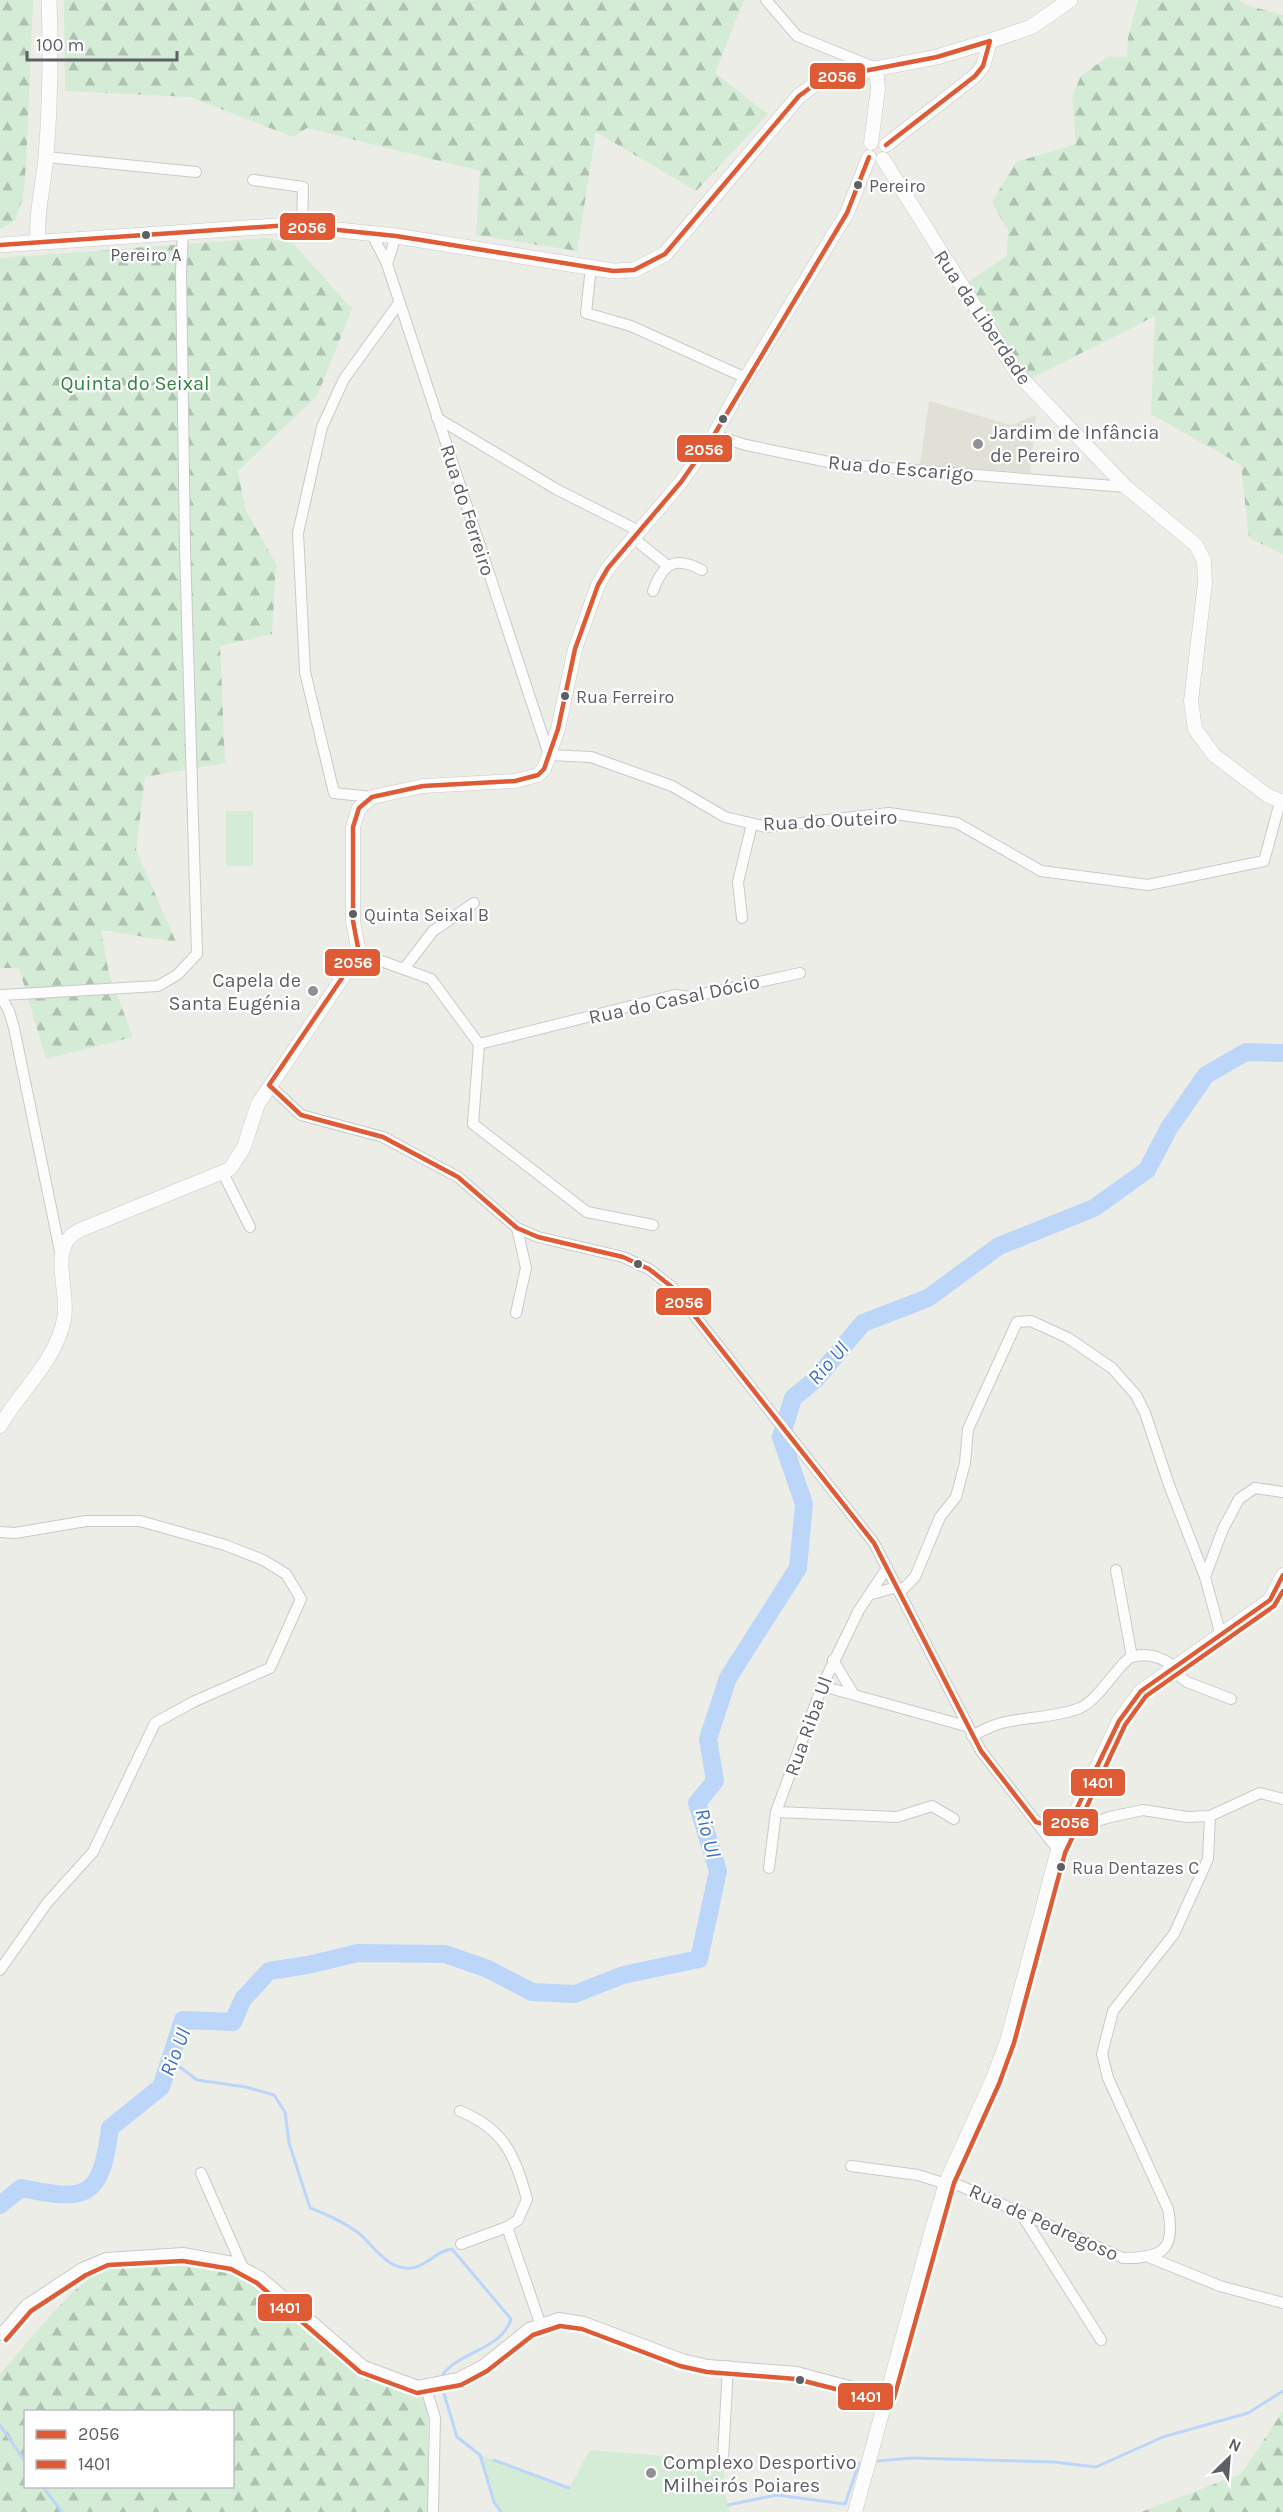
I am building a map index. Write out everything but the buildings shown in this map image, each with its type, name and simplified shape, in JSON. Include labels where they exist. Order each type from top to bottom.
[{"type":"main road","points":[[38,242],[37,230],[46,157],[49,0]]},
{"type":"main road","points":[[0,245],[183,232],[302,227],[396,236],[591,267],[634,270],[665,254],[799,96],[822,79],[937,57],[990,41],[1031,27],[1070,0]]},
{"type":"street","points":[[766,0],[797,36],[876,68],[879,144],[887,154],[883,159],[877,161],[869,157]]},
{"type":"street","points":[[399,303],[344,379],[322,427],[298,533],[305,672],[334,793],[372,797],[423,786],[531,778],[544,769],[558,729],[575,649],[590,604],[608,568],[681,482],[714,435],[746,378],[848,213],[869,157],[867,151],[975,76],[985,61],[990,41]]},
{"type":"street","points":[[46,157],[196,172]]},
{"type":"street","name":"Rua da Liberdade","points":[[883,159],[1009,363],[1024,382],[1126,487],[1196,545],[1204,561],[1205,583],[1191,701],[1195,729],[1214,754],[1267,795],[1282,802]]},
{"type":"street","points":[[253,180],[303,186],[302,227]]},
{"type":"street","points":[[2,1418],[50,1357],[61,1331],[66,1303],[60,1251],[14,1028],[1,995],[158,986],[177,975],[197,954],[185,549],[181,271],[183,232]]},
{"type":"street","name":"Rua do Ferreiro","points":[[372,234],[387,264],[549,755]]},
{"type":"street","points":[[387,264],[396,236]]},
{"type":"street","points":[[591,267],[586,313],[631,326],[746,378]]},
{"type":"street","points":[[437,418],[636,535],[668,566]]},
{"type":"street","name":"Rua do Escarigo","points":[[714,435],[746,445],[838,464],[1126,487]]},
{"type":"street","points":[[653,591],[660,571],[668,566],[687,562],[702,570]]},
{"type":"street","name":"Rua do Outeiro","points":[[549,755],[591,757],[672,786],[725,818],[752,824],[766,827],[890,813],[912,816],[957,823],[1041,871],[1148,885],[1264,861],[1282,802]]},
{"type":"street","points":[[60,1251],[67,1239],[80,1230],[223,1173],[235,1162],[244,1147],[258,1104],[269,1085],[359,953],[353,921],[353,826],[359,808],[372,797]]},
{"type":"street","points":[[742,918],[738,882],[752,824]]},
{"type":"street","points":[[404,969],[433,931],[474,903]]},
{"type":"street","points":[[359,953],[431,979],[479,1044],[472,1124],[587,1212],[653,1225]]},
{"type":"street","name":"Rua do Casal Dócio","points":[[479,1044],[675,995],[690,997],[800,973]]},
{"type":"street","points":[[269,1085],[301,1115],[383,1137],[458,1177],[517,1228],[537,1237],[623,1257],[649,1269],[672,1287],[799,1445],[874,1543],[966,1726],[1058,1850]]},
{"type":"street","points":[[223,1173],[250,1227]]},
{"type":"street","points":[[516,1313],[526,1268],[517,1228]]},
{"type":"street","points":[[872,1594],[898,1589],[919,1571],[940,1517],[956,1497],[965,1463],[968,1429],[1017,1322],[1031,1322],[1068,1338],[1112,1368],[1136,1395],[1146,1413],[1169,1485],[1205,1577],[1221,1635]]},
{"type":"street","points":[[1205,1577],[1223,1529],[1239,1499],[1255,1488],[1283,1492]]},
{"type":"street","points":[[0,1532],[15,1533],[86,1521],[140,1521],[225,1545],[263,1560],[286,1574],[301,1599],[270,1668],[193,1702],[155,1724],[93,1852],[47,1903],[0,1970]]},
{"type":"street","name":"Rua Riba Ul","points":[[769,1868],[776,1812],[822,1686],[833,1659],[859,1611],[887,1568]]},
{"type":"street","points":[[1116,1570],[1132,1657]]},
{"type":"street","points":[[855,2512],[947,2182],[992,2081],[1007,2041],[1058,1850],[1066,1831],[1119,1721],[1142,1691],[1270,1600],[1283,1575]]},
{"type":"street","points":[[972,1736],[1004,1722],[1080,1708],[1107,1686],[1126,1660],[1132,1657],[1149,1655],[1165,1659],[1187,1682],[1231,1699]]},
{"type":"street","points":[[833,1659],[852,1693]]},
{"type":"street","points":[[822,1686],[966,1726]]},
{"type":"street","points":[[1036,1822],[1066,1831],[1110,1816],[1143,1810],[1187,1817],[1210,1816],[1260,1793],[1283,1799]]},
{"type":"street","points":[[776,1812],[897,1817],[932,1806],[954,1819]]},
{"type":"street","points":[[1151,2258],[1166,2248],[1172,2230],[1168,2209],[1108,2078],[1102,2054],[1113,2011],[1174,1934],[1208,1859],[1210,1816]]},
{"type":"street","points":[[460,2111],[483,2121],[508,2147],[519,2170],[527,2199],[518,2220],[507,2227],[461,2244]]},
{"type":"street","name":"Rua de Pedregoso","points":[[851,2166],[918,2175],[947,2182],[1123,2258],[1151,2258]]},
{"type":"street","points":[[201,2173],[243,2268]]},
{"type":"street","points":[[1020,2212],[1101,2340]]},
{"type":"street","points":[[507,2227],[540,2323]]},
{"type":"street","points":[[0,2335],[26,2305],[82,2268],[106,2258],[183,2253],[233,2262],[261,2277],[364,2366],[418,2386],[458,2378],[483,2365],[529,2328],[560,2318],[575,2319],[682,2359],[797,2372],[887,2396]]},
{"type":"street","points":[[1151,2258],[1220,2286],[1283,2303]]},
{"type":"street","points":[[723,2458],[728,2366]]},
{"type":"street","points":[[425,2385],[435,2418],[433,2512]]},
{"type":"shaded area","name":"Jardim de Infância de Pereiro","points":[[929,401],[1011,425],[1036,415],[1030,473],[920,464]]},
{"type":"green space","points":[[0,0],[33,0],[23,197],[15,221],[0,229]]},
{"type":"green space","points":[[64,0],[744,0],[715,73],[768,114],[696,191],[596,132],[577,251],[476,235],[480,171],[307,128],[293,137],[190,97],[65,91]]},
{"type":"green space","points":[[1138,0],[1239,0],[1249,6],[1283,15],[1283,554],[1249,538],[1241,465],[1151,414],[1155,316],[1030,379],[968,282],[1007,256],[1008,231],[992,202],[1016,162],[1076,144],[1072,96],[1081,76],[1107,57],[1127,57],[1128,38]]},
{"type":"green space","name":"Quinta do Seixal","points":[[267,238],[293,243],[352,309],[317,396],[238,471],[245,509],[276,564],[272,634],[220,646],[225,763],[145,777],[136,850],[176,942],[101,930],[109,974],[133,1037],[46,1059],[19,968],[0,968],[0,258]]},
{"type":"green space","points":[[226,811],[253,811],[253,866],[226,866]]},
{"type":"green space","points":[[172,2260],[209,2264],[256,2280],[299,2314],[351,2370],[368,2380],[408,2389],[424,2399],[428,2406],[428,2512],[0,2512],[0,2374],[53,2313],[83,2283],[112,2266],[142,2261]]},
{"type":"green space","points":[[1283,2411],[1283,2512],[1141,2512],[1241,2474]]},
{"type":"green space","name":"Complexo Desportivo Milheirós Poiares","points":[[590,2450],[726,2461],[723,2485],[730,2512],[502,2512],[494,2502],[480,2455],[569,2488]]},
{"type":"waterway","name":"Rio Ul","points":[[0,2205],[21,2188],[62,2194],[76,2194],[87,2190],[96,2181],[102,2169],[110,2128],[161,2087],[183,2020],[233,2022],[243,1999],[269,1971],[308,1965],[358,1953],[445,1954],[488,1969],[532,1992],[575,1994],[623,1975],[699,1959],[718,1871],[697,1803],[715,1781],[708,1739],[728,1678],[798,1568],[804,1504],[781,1437],[793,1398],[816,1379],[863,1323],[928,1298],[999,1246],[1094,1208],[1147,1170],[1169,1128],[1206,1075],[1246,1052],[1283,1053]]},
{"type":"waterway","points":[[166,2071],[180,2067],[197,2080],[246,2087],[274,2095],[285,2112],[289,2143],[310,2208],[356,2231],[387,2261],[403,2268],[412,2268],[423,2264],[441,2252],[452,2249],[511,2319],[499,2337],[460,2360],[443,2374]]},
{"type":"waterway","points":[[443,2390],[457,2437],[480,2455],[494,2502],[501,2512]]},
{"type":"waterway","points":[[878,2461],[912,2458],[1054,2462],[1096,2467],[1163,2437],[1248,2413],[1283,2391]]},
{"type":"waterway","points":[[0,2425],[24,2460]]},
{"type":"waterway","points":[[494,2460],[569,2488]]},
{"type":"waterway","points":[[728,2505],[777,2495],[845,2504],[859,2463]]},
{"type":"waterway","points":[[44,2488],[62,2512]]},
{"type":"transit line","name":"2056","points":[[0,245],[290,225],[396,236],[613,271],[634,270],[665,254],[799,96],[822,79],[937,57],[990,41],[983,66],[975,76],[886,145]]},
{"type":"transit line","name":"2056","points":[[869,157],[847,213],[714,435],[681,482],[608,568],[598,585],[575,649],[558,729],[544,769],[538,775],[515,781],[423,786],[372,797],[359,808],[353,827],[353,921],[359,953],[269,1085],[301,1115],[383,1137],[458,1177],[517,1228],[538,1237],[623,1257],[649,1269],[672,1287],[874,1543],[981,1751],[1036,1822],[1066,1831],[1119,1721],[1141,1691],[1270,1600],[1283,1575]]},
{"type":"transit line","name":"1401","points":[[6,2340],[31,2311],[86,2275],[108,2265],[183,2261],[231,2269],[257,2283],[360,2372],[417,2393],[461,2385],[487,2371],[533,2335],[560,2326],[582,2329],[680,2366],[707,2372],[796,2379],[891,2403],[954,2183],[999,2084],[1014,2043],[1065,1853],[1125,1725],[1146,1696],[1274,1606],[1283,1591]]},
{"type":"place","name":"Pereiro","points":[[858,185]]},
{"type":"place","name":"Pereiro A","points":[[146,235]]},
{"type":"place","name":"Jardim de Infância de Pereiro","points":[[978,444]]},
{"type":"place","name":"Rua Ferreiro","points":[[565,696]]},
{"type":"place","name":"Quinta Seixal B","points":[[353,914]]},
{"type":"place","name":"Capela de Santa Eugénia","points":[[313,991]]},
{"type":"place","name":"Rua Dentazes C","points":[[1061,1867]]},
{"type":"place","name":"Complexo Desportivo Milheirós Poiares","points":[[651,2473]]}]
